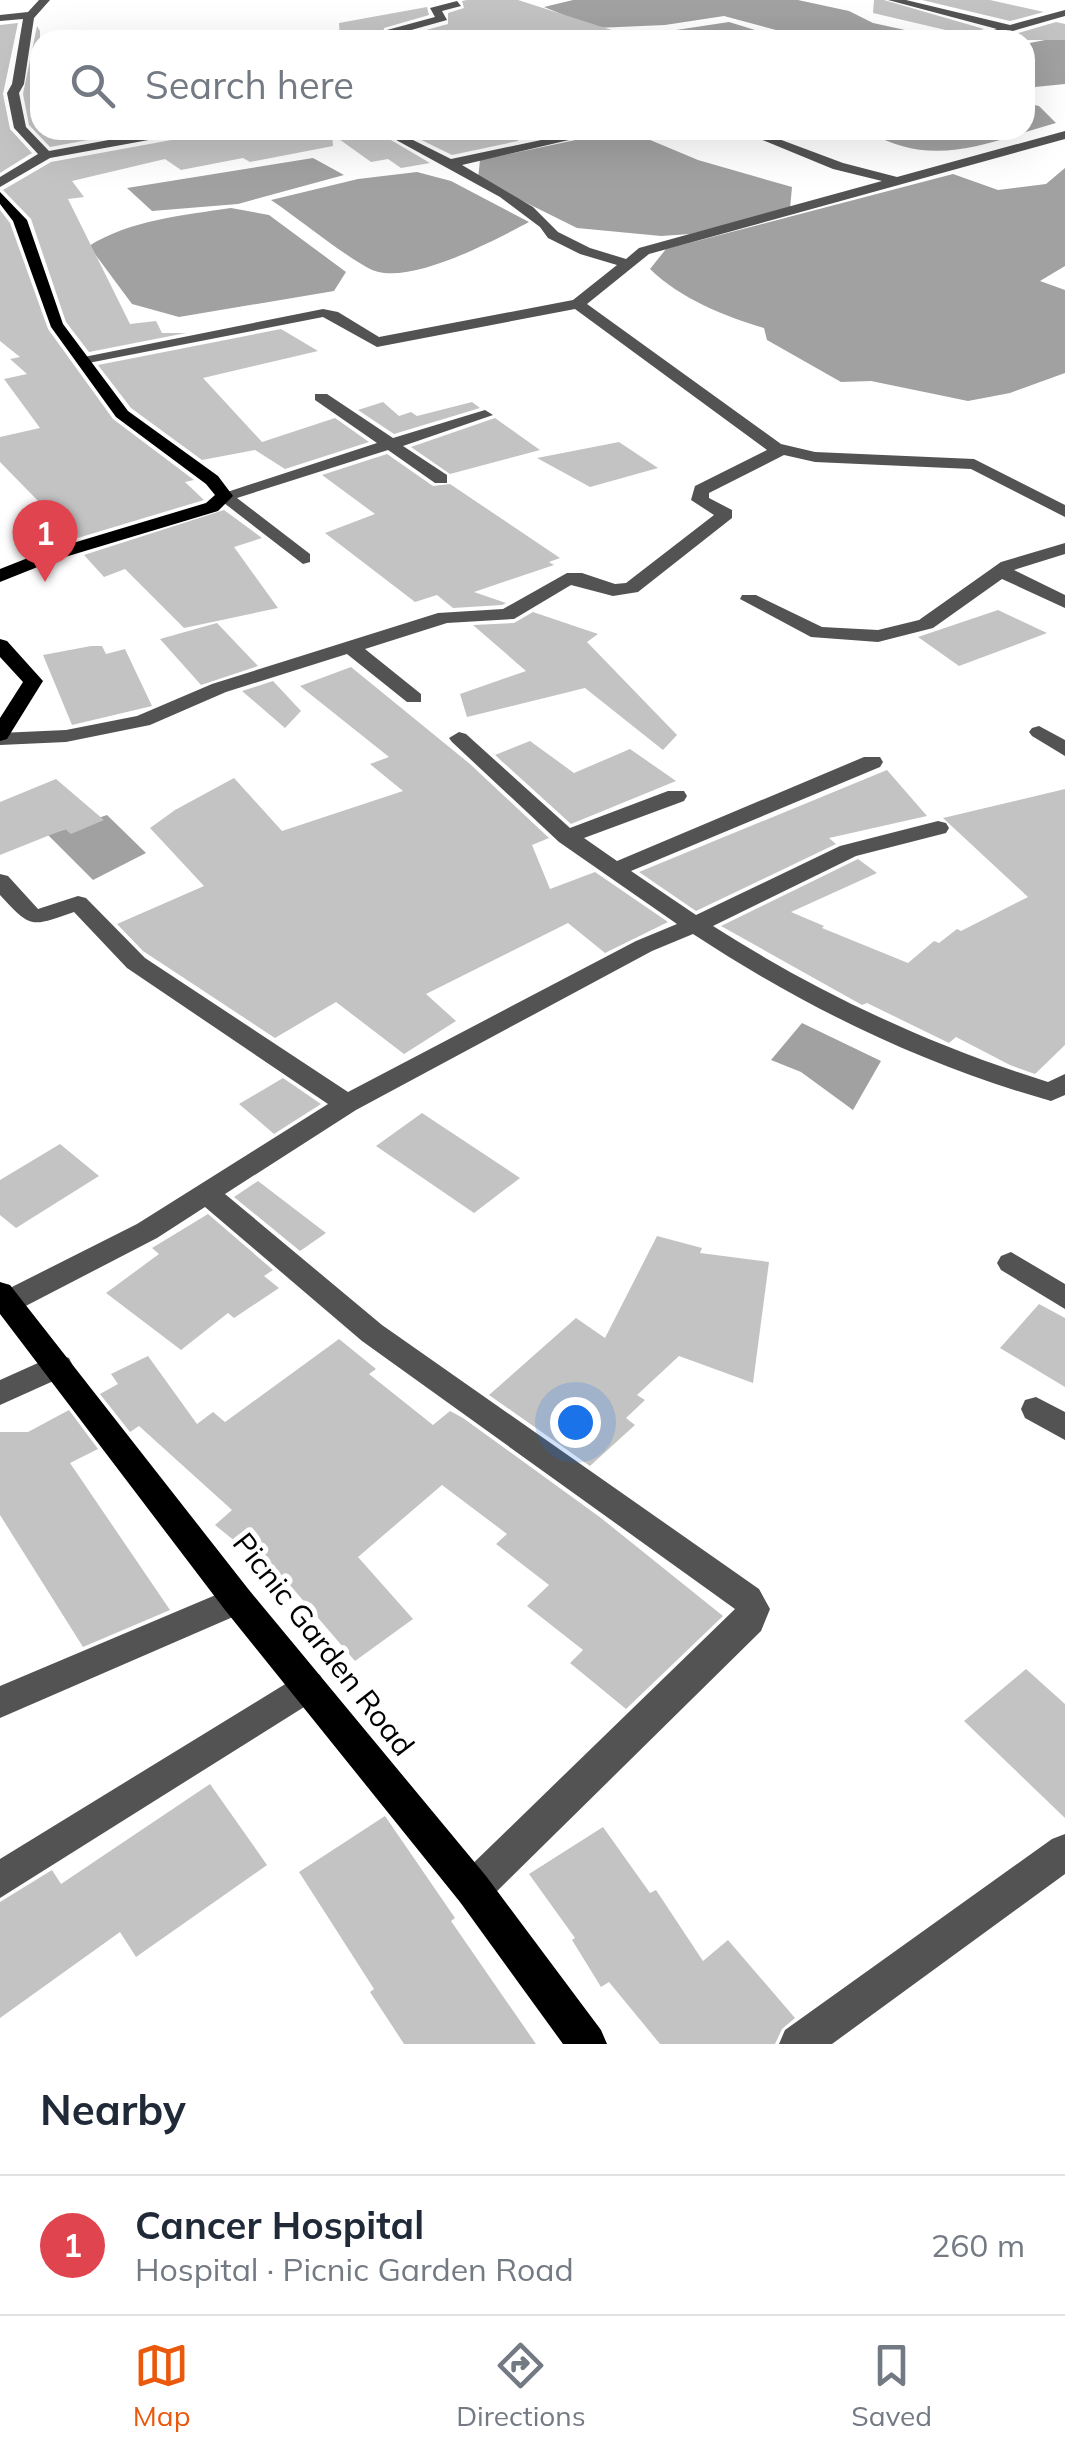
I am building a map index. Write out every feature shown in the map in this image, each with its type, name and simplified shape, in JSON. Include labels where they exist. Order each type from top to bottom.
[{"type":"main road","points":[[0,196],[20,220],[56,324],[122,414],[212,480],[224,496],[212,507],[49,556],[0,576]]},
{"type":"main road","points":[[0,645],[33,681],[0,737]]},
{"type":"main road","name":"Picnic Garden Road","points":[[4,1298],[237,1600],[472,1889],[588,2044]]},
{"type":"street","points":[[45,0],[31,15],[16,52],[18,84],[6,94],[20,109],[19,135],[46,156]]},
{"type":"street","points":[[893,0],[1012,29]]},
{"type":"street","points":[[917,16],[964,0]]},
{"type":"street","points":[[399,30],[443,18],[434,10],[458,2]]},
{"type":"street","points":[[1008,30],[1065,13]]},
{"type":"street","points":[[0,18],[31,15]]},
{"type":"street","points":[[84,362],[322,313],[333,315],[376,342],[578,304],[628,264],[659,247],[1065,135]]},
{"type":"street","points":[[0,183],[46,156],[130,140]]},
{"type":"street","points":[[403,140],[528,208],[551,226],[553,235],[628,264]]},
{"type":"street","points":[[448,164],[560,140]]},
{"type":"street","points":[[770,140],[838,166],[898,182]]},
{"type":"street","points":[[578,304],[782,450],[815,457],[974,464],[1065,512]]},
{"type":"street","points":[[321,397],[441,479]]},
{"type":"street","points":[[224,496],[485,415]]},
{"type":"street","points":[[0,737],[66,736],[144,721],[219,688],[349,646],[445,618],[507,615],[567,579],[582,579],[613,590],[632,588],[726,514],[700,500],[701,490],[782,450]]},
{"type":"street","points":[[224,496],[304,558]]},
{"type":"street","points":[[749,599],[818,633],[878,636],[926,624],[986,585],[1000,571],[1065,548]]},
{"type":"street","points":[[1000,571],[1065,602]]},
{"type":"street","points":[[349,646],[414,698]]},
{"type":"street","points":[[1039,732],[1065,750]]},
{"type":"street","points":[[459,738],[567,837],[612,871],[859,1022],[1022,1084],[1051,1092],[1065,1083]]},
{"type":"street","points":[[612,871],[764,804],[872,762]]},
{"type":"street","points":[[567,837],[676,796]]},
{"type":"street","points":[[4,1298],[147,1231],[347,1104],[644,946],[848,851],[938,828]]},
{"type":"street","points":[[0,881],[34,918],[78,903],[136,963],[347,1104]]},
{"type":"street","points":[[207,1194],[372,1333],[732,1588],[753,1608],[749,1622],[472,1889]]},
{"type":"street","points":[[1011,1264],[1065,1298]]},
{"type":"street","points":[[0,1393],[58,1366]]},
{"type":"street","points":[[1036,1410],[1065,1428]]},
{"type":"street","points":[[0,1702],[237,1600]]},
{"type":"street","points":[[0,1880],[308,1686]]},
{"type":"street","points":[[799,2044],[1065,1852]]},
{"type":"shaded area","points":[[573,0],[798,0],[849,11],[873,23],[905,30],[776,30],[724,16],[665,25],[596,28],[544,7]]},
{"type":"shaded area","points":[[729,22],[755,30],[676,30]]},
{"type":"shaded area","points":[[1065,36],[1065,84],[1035,87],[1035,42]]},
{"type":"shaded area","points":[[1035,105],[1039,106],[1056,123],[1035,129]]},
{"type":"shaded area","points":[[575,140],[650,140],[698,160],[792,187],[790,209],[690,234],[661,236],[577,228],[478,179],[480,160]]},
{"type":"shaded area","points":[[886,140],[997,140],[937,151]]},
{"type":"shaded area","points":[[313,158],[344,175],[238,204],[152,211],[127,188]]},
{"type":"shaded area","points":[[1065,168],[1065,266],[1040,281],[1065,290],[1065,373],[1010,393],[968,401],[871,381],[841,382],[767,340],[764,328],[704,305],[650,269],[666,249],[953,174],[998,190],[1046,184]]},
{"type":"shaded area","points":[[417,172],[451,181],[529,222],[454,258],[391,273],[365,266],[271,200],[358,179]]},
{"type":"shaded area","points":[[231,208],[269,215],[346,272],[334,291],[179,317],[132,304],[89,246],[140,224]]},
{"type":"shaded area","points":[[107,815],[146,853],[93,880],[48,835]]},
{"type":"shaded area","points":[[802,1023],[881,1061],[853,1110],[801,1072],[771,1060]]},
{"type":"building","points":[[518,0],[612,30],[426,30],[448,24],[448,13],[464,8],[462,1]]},
{"type":"building","points":[[874,0],[884,0],[984,29],[946,30],[873,13]]},
{"type":"building","points":[[922,0],[990,0],[1044,12],[1010,21]]},
{"type":"building","points":[[427,7],[429,15],[384,30],[339,30],[339,23]]},
{"type":"building","points":[[1056,22],[1065,24],[1065,40],[1035,40],[1035,30],[1029,30]]},
{"type":"building","points":[[18,23],[3,94],[10,129],[32,153],[0,173],[0,25]]},
{"type":"building","points":[[30,60],[30,126],[23,94]]},
{"type":"building","points":[[43,140],[88,140],[50,147]]},
{"type":"building","points":[[172,140],[332,140],[333,146],[181,170],[165,159],[72,181],[84,197],[68,199],[130,324],[156,321],[162,333],[186,333],[89,352],[66,322],[31,219],[3,190],[51,162]]},
{"type":"building","points":[[340,140],[391,140],[430,163],[401,168],[388,159],[371,162]]},
{"type":"building","points":[[421,140],[518,140],[518,141],[452,155]]},
{"type":"building","points":[[0,210],[10,223],[48,329],[113,419],[194,480],[185,482],[204,500],[61,543],[22,511],[42,505],[0,462],[0,437],[40,428],[4,379],[27,374],[10,359],[20,357],[0,341]]},
{"type":"building","points":[[281,329],[318,351],[203,378],[262,442],[335,418],[369,442],[285,469],[255,450],[202,460],[131,408],[98,365]]},
{"type":"building","points":[[383,402],[399,416],[411,412],[417,416],[472,402],[480,408],[394,434],[358,410]]},
{"type":"building","points":[[495,418],[540,450],[450,474],[411,447]]},
{"type":"building","points":[[619,442],[658,468],[590,487],[537,458]]},
{"type":"building","points":[[387,454],[433,486],[450,484],[560,558],[549,562],[554,565],[474,592],[506,603],[502,605],[453,608],[437,595],[415,602],[325,533],[375,514],[322,475]]},
{"type":"building","points":[[224,510],[262,538],[234,547],[278,608],[184,628],[125,569],[104,577],[84,555]]},
{"type":"building","points":[[998,610],[1047,633],[959,666],[918,637]]},
{"type":"building","points":[[533,612],[598,634],[587,642],[677,735],[663,750],[585,688],[467,717],[460,694],[526,671],[473,625],[514,623]]},
{"type":"building","points":[[217,623],[258,666],[201,685],[160,639]]},
{"type":"building","points":[[102,646],[106,654],[125,649],[152,706],[72,725],[43,655]]},
{"type":"building","points":[[351,667],[470,764],[549,838],[532,845],[550,889],[595,872],[668,922],[605,953],[568,923],[426,994],[456,1021],[404,1054],[336,1002],[275,1038],[143,951],[117,924],[204,886],[150,828],[175,810],[234,778],[282,831],[403,791],[370,764],[389,757],[300,686]]},
{"type":"building","points":[[273,681],[301,711],[285,728],[242,691]]},
{"type":"building","points":[[530,741],[574,773],[630,749],[676,781],[571,824],[495,755]]},
{"type":"building","points":[[887,770],[927,816],[829,838],[836,844],[696,911],[639,872]]},
{"type":"building","points":[[56,779],[104,820],[71,834],[65,829],[0,855],[0,802]]},
{"type":"building","points":[[1065,789],[1065,1045],[1035,1074],[956,1037],[949,1043],[867,1003],[862,1005],[721,926],[858,859],[877,873],[791,912],[908,963],[934,941],[939,943],[957,929],[961,931],[1028,897],[943,818]]},
{"type":"building","points":[[283,1078],[321,1104],[274,1134],[239,1104]]},
{"type":"building","points":[[422,1113],[520,1178],[474,1213],[376,1146]]},
{"type":"building","points":[[60,1144],[99,1176],[16,1228],[0,1215],[0,1180]]},
{"type":"building","points":[[258,1181],[326,1233],[300,1251],[234,1197]]},
{"type":"building","points":[[208,1214],[273,1270],[264,1276],[279,1288],[234,1318],[228,1313],[181,1350],[106,1293],[159,1254],[152,1248]]},
{"type":"building","points":[[657,1236],[702,1248],[700,1253],[769,1262],[753,1383],[679,1356],[637,1395],[645,1400],[626,1418],[635,1425],[590,1466],[489,1395],[576,1318],[605,1338]]},
{"type":"building","points":[[1039,1304],[1065,1318],[1065,1387],[1000,1348]]},
{"type":"building","points":[[339,1339],[376,1369],[369,1374],[433,1425],[450,1411],[463,1418],[601,1518],[723,1616],[626,1709],[570,1663],[583,1650],[527,1606],[549,1585],[496,1544],[507,1534],[442,1485],[358,1557],[413,1619],[355,1661],[289,1584],[282,1589],[258,1560],[215,1525],[232,1510],[139,1426],[130,1432],[100,1394],[118,1384],[111,1374],[148,1356],[197,1424],[213,1412],[225,1422]]},
{"type":"building","points":[[69,1410],[98,1449],[70,1463],[170,1610],[83,1647],[0,1515],[0,1432],[28,1432]]},
{"type":"building","points":[[1026,1669],[1065,1704],[1065,1818],[964,1721]]},
{"type":"building","points":[[210,1784],[267,1865],[136,1957],[120,1932],[0,2018],[0,1902],[52,1870],[61,1884]]},
{"type":"building","points":[[385,1816],[536,2044],[404,2044],[370,1992],[374,1989],[299,1872]]},
{"type":"building","points":[[603,1827],[650,1893],[656,1890],[703,1961],[728,1940],[795,2018],[782,2029],[775,2044],[660,2044],[609,1982],[601,1987],[572,1940],[575,1938],[529,1874]]},
{"type":"place","name":"Cancer Hospital","points":[[45,582]]}]
